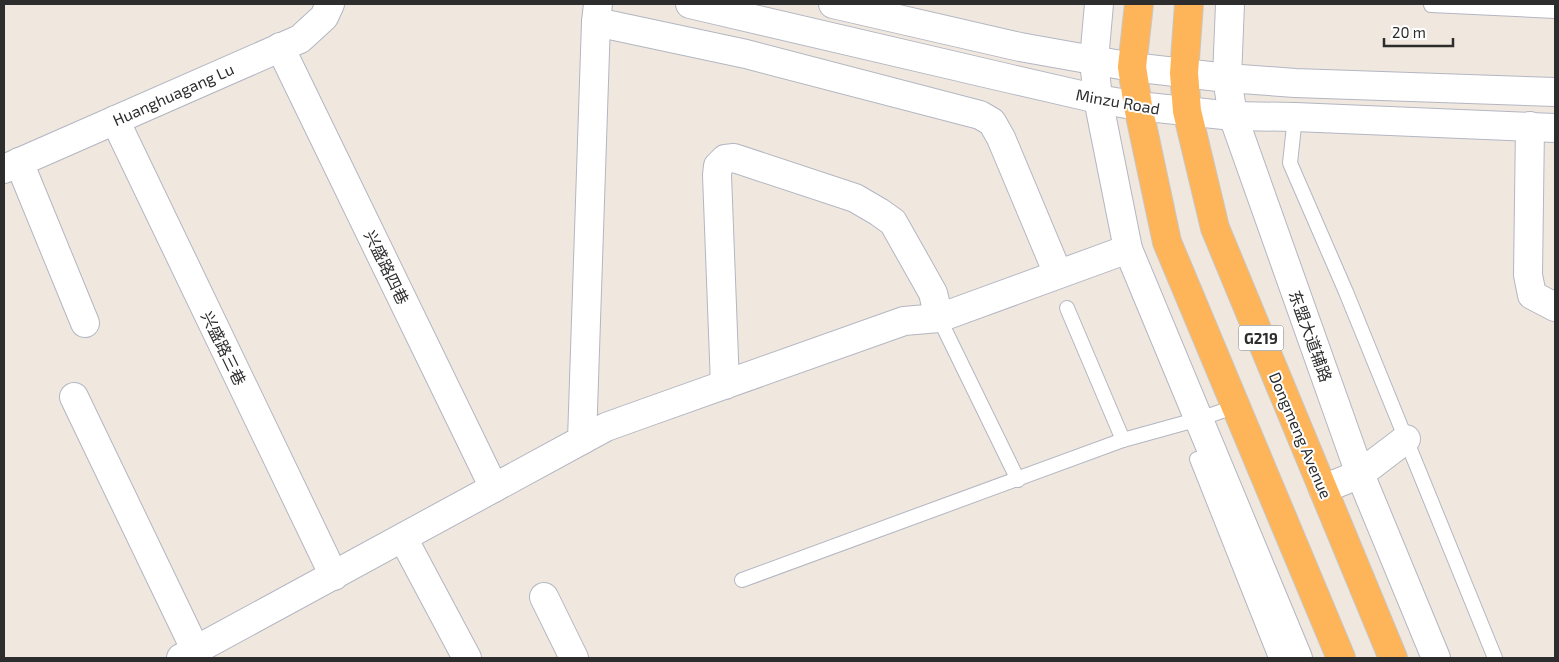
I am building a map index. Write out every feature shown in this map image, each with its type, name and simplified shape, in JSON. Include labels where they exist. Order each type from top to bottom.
[{"type":"highway","name":"G219","points":[[1138,4],[1132,67],[1138,106],[1168,242],[1341,658]]},
{"type":"highway","name":"Dongmeng Avenue","points":[[1189,4],[1184,73],[1187,111],[1215,228],[1394,658]]},
{"type":"street","name":"Huanghuagang Lu","points":[[12,165],[300,39],[324,17],[330,4]]},
{"type":"street","name":"Minzu Road","points":[[690,4],[1098,99],[1138,106],[1233,116],[1543,127]]},
{"type":"street","points":[[833,4],[1020,47],[1132,67],[1227,78],[1295,83],[1555,92]]},
{"type":"street","points":[[1099,4],[1094,60],[1098,99],[1128,249],[1298,658]]},
{"type":"street","name":"东盟大道辅路","points":[[1230,4],[1227,78],[1233,116],[1360,474],[1436,658]]},
{"type":"street","points":[[582,440],[597,13],[980,115],[992,122],[1000,138],[1058,274]]},
{"type":"street","name":"兴盛路四巷","points":[[280,47],[494,488]]},
{"type":"street","name":"兴盛路三巷","points":[[115,120],[334,576]]},
{"type":"street","points":[[1543,127],[1528,275],[1532,295],[1555,307]]},
{"type":"street","points":[[725,385],[718,166],[725,158],[734,158],[836,190],[879,212],[893,222],[933,294],[939,318]]},
{"type":"street","points":[[12,165],[85,323]]},
{"type":"street","points":[[74,397],[188,654],[614,424],[904,321],[939,318],[1128,249]]},
{"type":"street","points":[[1323,489],[1360,474],[1406,439]]},
{"type":"street","points":[[403,538],[467,658]]},
{"type":"street","points":[[544,598],[574,658]]},
{"type":"lane","points":[[1431,5],[1555,11]]},
{"type":"lane","points":[[1295,117],[1290,164],[1342,283],[1496,658]]},
{"type":"lane","points":[[1067,308],[1123,440]]},
{"type":"lane","points":[[939,318],[1018,480]]},
{"type":"lane","points":[[742,580],[1123,440],[1199,419],[1237,406]]},
{"type":"lane","points":[[1196,459],[1276,658]]}]
